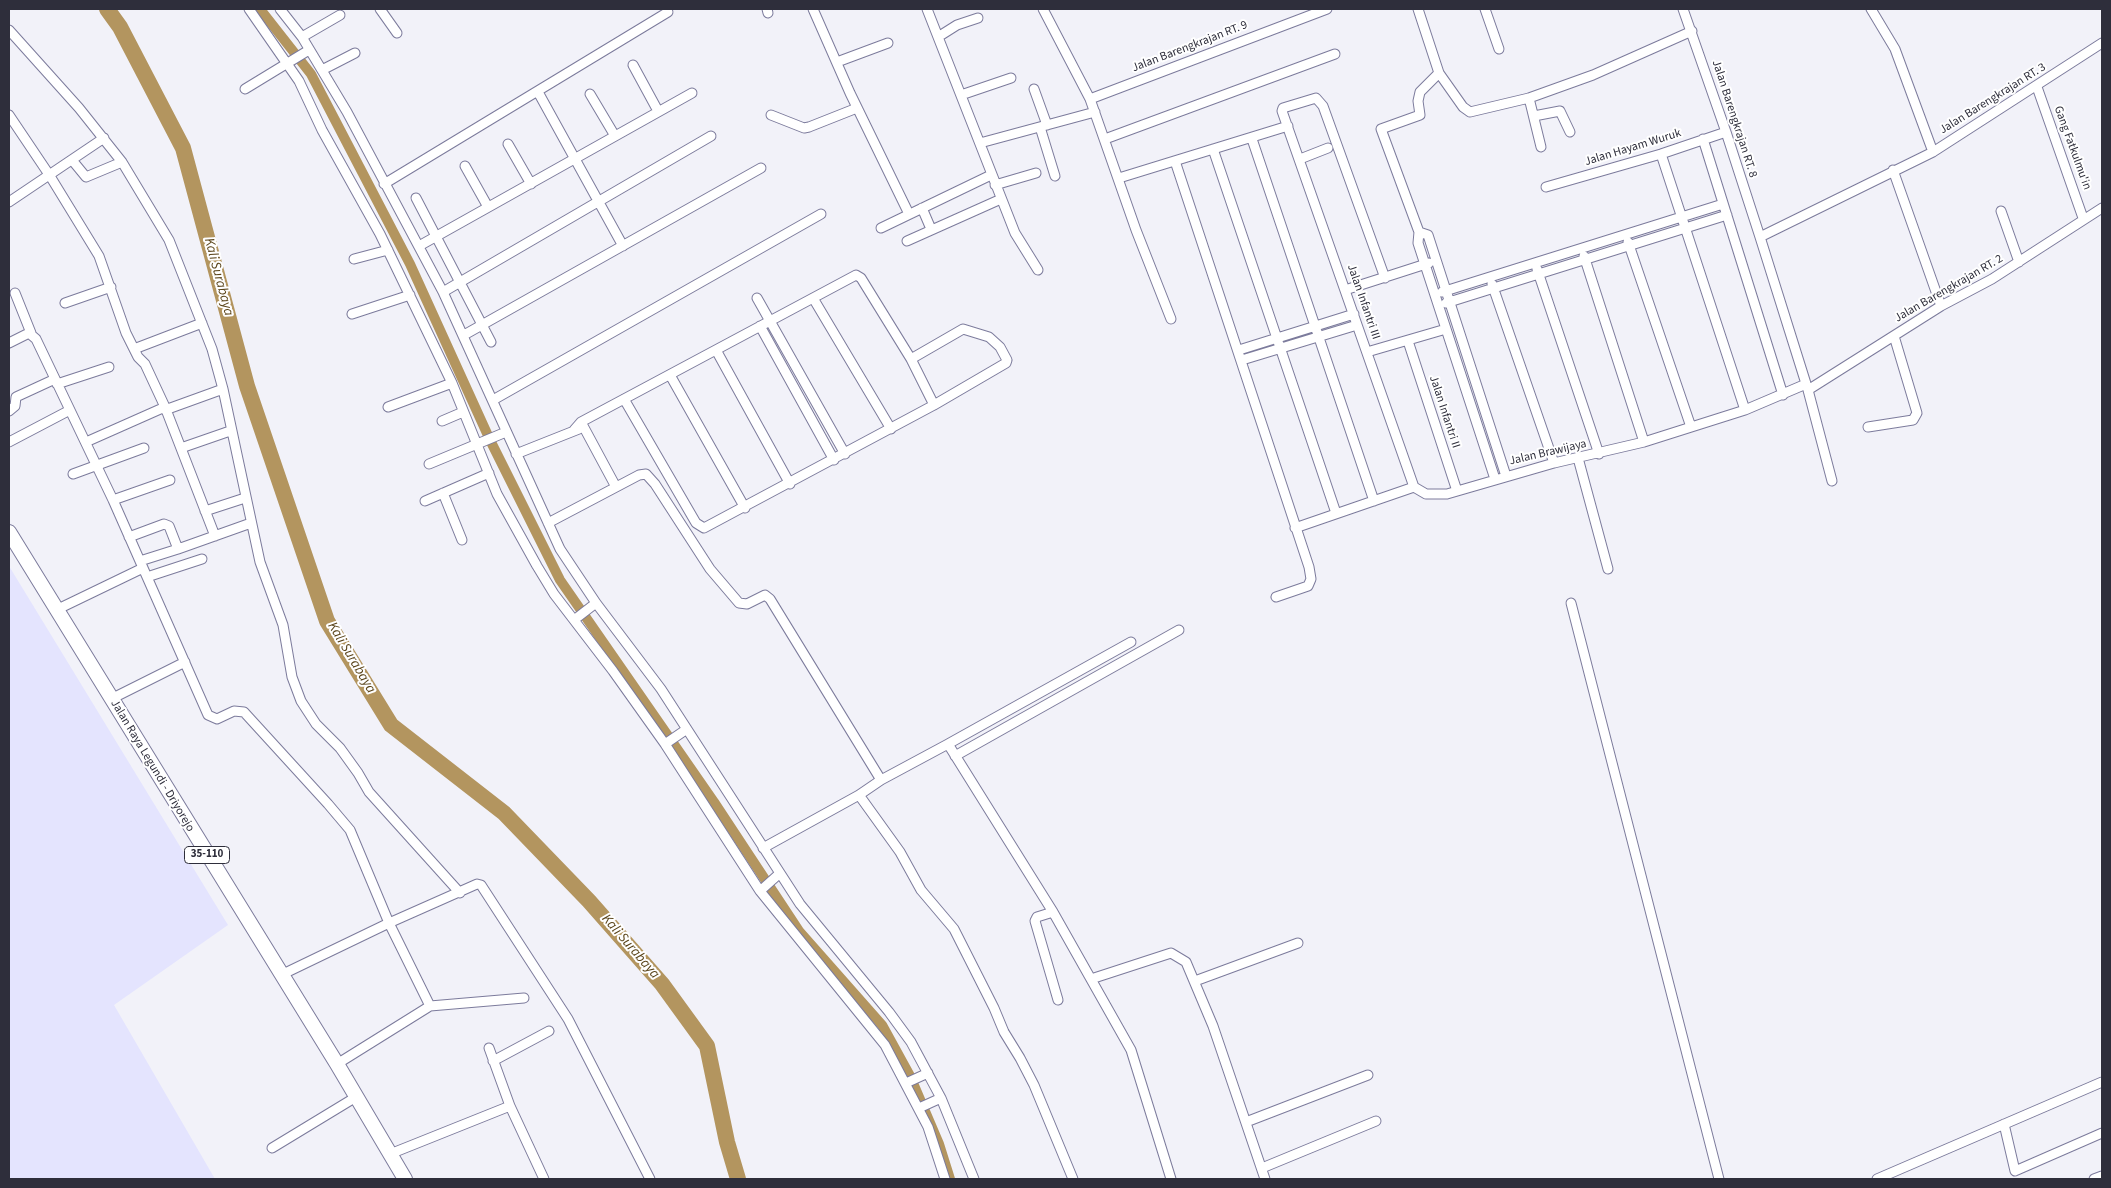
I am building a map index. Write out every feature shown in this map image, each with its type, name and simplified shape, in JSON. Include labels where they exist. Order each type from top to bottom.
[{"type":"main road","name":"Jalan Raya Legundi - Driyorejo","points":[[9,532],[337,1064],[405,1179]]},
{"type":"street","points":[[249,9],[289,62],[300,81],[322,130],[388,250],[452,383],[497,494],[537,566],[554,594],[576,619],[665,744],[761,890],[874,1029],[896,1061],[921,1107],[945,1179]]},
{"type":"street","points":[[280,9],[302,37],[306,51],[322,70],[443,292],[493,400],[503,430],[560,549],[593,606],[661,690],[683,732],[763,848],[776,877],[900,1025],[924,1074],[939,1099],[974,1179]]},
{"type":"street","points":[[380,9],[397,33]]},
{"type":"street","points":[[813,9],[857,108],[909,214]]},
{"type":"street","points":[[927,9],[1020,245],[1038,270]]},
{"type":"street","points":[[1043,9],[1090,99],[1136,230],[1172,319]]},
{"type":"street","name":"Jalan Barengkrajan RT. 9","points":[[1090,99],[1327,9]]},
{"type":"street","points":[[1418,9],[1439,73],[1463,107],[1470,112],[1529,98],[1593,75],[1692,32]]},
{"type":"street","points":[[1485,9],[1499,49]]},
{"type":"street","name":"Jalan Barengkrajan RT. 8","points":[[1683,9],[1760,237]]},
{"type":"street","points":[[1871,9],[1895,49],[1933,152]]},
{"type":"street","points":[[384,184],[668,12]]},
{"type":"street","points":[[302,37],[340,15]]},
{"type":"street","points":[[938,37],[957,25],[978,18]]},
{"type":"street","points":[[9,30],[104,138],[122,162],[169,240],[202,323],[223,389],[230,431],[260,562],[283,625],[292,678],[301,702],[316,724],[349,761],[368,792],[460,893]]},
{"type":"street","points":[[837,62],[888,43]]},
{"type":"street","name":"Jalan Barengkrajan RT. 3","points":[[1760,237],[1933,152],[2102,43]]},
{"type":"street","points":[[246,89],[306,51]]},
{"type":"street","points":[[322,70],[355,54]]},
{"type":"street","points":[[1105,139],[1335,54]]},
{"type":"street","points":[[633,66],[658,111]]},
{"type":"street","points":[[1439,73],[1420,92],[1418,101],[1420,115],[1381,129],[1420,232],[1418,242],[1495,479]]},
{"type":"street","points":[[961,95],[1011,78]]},
{"type":"street","name":"Gang Fatkulmu'in","points":[[2036,87],[2083,218]]},
{"type":"street","points":[[1034,89],[1055,176]]},
{"type":"street","points":[[538,92],[623,246]]},
{"type":"street","points":[[418,246],[692,93]]},
{"type":"street","points":[[590,94],[615,136]]},
{"type":"street","points":[[1119,178],[1288,126],[1283,108],[1316,98],[1337,145],[1385,278]]},
{"type":"street","points":[[1529,98],[1541,147]]},
{"type":"street","points":[[770,115],[810,128],[857,108]]},
{"type":"street","points":[[1534,116],[1560,111],[1570,132]]},
{"type":"street","points":[[980,143],[1095,112]]},
{"type":"street","points":[[9,115],[50,176],[99,256],[134,349],[138,357],[145,364],[165,408],[215,536]]},
{"type":"street","name":"Jalan Infantri III","points":[[1288,126],[1414,487]]},
{"type":"street","name":"Jalan Hayam Wuruk","points":[[1546,188],[1726,132]]},
{"type":"street","points":[[443,292],[711,136]]},
{"type":"street","points":[[9,202],[104,138]]},
{"type":"street","points":[[1252,138],[1374,501]]},
{"type":"street","points":[[1703,139],[1783,395]]},
{"type":"street","points":[[508,144],[531,184]]},
{"type":"street","points":[[1300,159],[1328,148]]},
{"type":"street","points":[[1213,150],[1336,513]]},
{"type":"street","points":[[1660,154],[1745,410]]},
{"type":"street","points":[[72,160],[86,177],[122,162]]},
{"type":"street","points":[[1175,161],[1239,350],[1295,528],[1310,568],[1310,583],[1300,590],[1276,597]]},
{"type":"street","points":[[465,166],[488,208]]},
{"type":"street","points":[[464,335],[761,168]]},
{"type":"street","points":[[1893,170],[1941,306]]},
{"type":"street","points":[[995,185],[1036,173]]},
{"type":"street","points":[[881,228],[991,175]]},
{"type":"street","points":[[416,198],[491,342]]},
{"type":"street","points":[[907,241],[1001,199]]},
{"type":"street","points":[[1435,294],[1723,204]]},
{"type":"street","points":[[922,208],[931,229]]},
{"type":"street","name":"Jalan Barengkrajan RT. 2","points":[[1807,387],[1941,306],[2019,262],[2083,218],[2102,208]]},
{"type":"street","points":[[2000,211],[2019,262]]},
{"type":"street","points":[[493,400],[821,214]]},
{"type":"street","points":[[1438,306],[1727,215]]},
{"type":"street","points":[[1420,232],[1428,235],[1506,476]]},
{"type":"street","points":[[1626,234],[1690,427]]},
{"type":"street","points":[[1760,237],[1807,387],[1832,481]]},
{"type":"street","points":[[1581,248],[1644,442]]},
{"type":"street","points":[[354,259],[388,250]]},
{"type":"street","points":[[1345,290],[1436,260]]},
{"type":"street","points":[[1535,262],[1599,454]]},
{"type":"street","points":[[516,454],[547,443],[579,427],[670,375],[858,275],[911,359],[934,405]]},
{"type":"street","points":[[1490,277],[1554,463]]},
{"type":"street","points":[[64,303],[111,287]]},
{"type":"street","points":[[15,293],[31,333],[113,500],[208,716],[217,719],[234,711],[244,712],[350,830],[389,923],[430,1006]]},
{"type":"street","points":[[352,314],[410,295]]},
{"type":"street","points":[[757,298],[844,454]]},
{"type":"street","points":[[813,298],[891,428]]},
{"type":"street","points":[[1239,350],[1354,314]]},
{"type":"street","points":[[134,349],[202,323]]},
{"type":"street","points":[[1242,360],[1358,325]]},
{"type":"street","points":[[760,326],[834,460]]},
{"type":"street","points":[[626,400],[700,528],[706,528],[934,405],[1006,363],[1007,358],[989,337],[962,329],[911,359]]},
{"type":"street","points":[[1367,352],[1446,329]]},
{"type":"street","points":[[9,343],[31,333]]},
{"type":"street","points":[[1868,427],[1913,420],[1917,413],[1894,336]]},
{"type":"street","name":"Jalan Infantri II","points":[[1408,341],[1457,491]]},
{"type":"street","points":[[716,350],[790,484]]},
{"type":"street","points":[[9,411],[15,406],[16,397],[56,382],[109,367]]},
{"type":"street","points":[[670,375],[745,508]]},
{"type":"street","points":[[388,407],[452,383]]},
{"type":"street","name":"Jalan Brawijaya","points":[[1414,487],[1426,494],[1436,495],[1457,491],[1554,463],[1644,442],[1745,410],[1807,387]]},
{"type":"street","points":[[86,442],[165,408],[223,389]]},
{"type":"street","points":[[9,442],[70,410]]},
{"type":"street","points":[[442,421],[463,412]]},
{"type":"street","points":[[579,427],[616,487]]},
{"type":"street","points":[[429,464],[478,444],[503,430]]},
{"type":"street","points":[[181,448],[230,431]]},
{"type":"street","points":[[74,474],[96,464],[144,448]]},
{"type":"street","points":[[1578,458],[1608,569]]},
{"type":"street","points":[[425,501],[489,473]]},
{"type":"street","points":[[548,523],[639,475],[646,474],[655,484],[710,569],[739,603],[747,604],[765,595],[769,597],[881,780]]},
{"type":"street","points":[[113,500],[170,480]]},
{"type":"street","points":[[1295,528],[1414,487]]},
{"type":"street","points":[[443,493],[462,540]]},
{"type":"street","points":[[206,511],[245,498]]},
{"type":"street","points":[[129,537],[168,524],[178,549]]},
{"type":"street","points":[[56,610],[178,549],[251,524]]},
{"type":"street","points":[[143,568],[202,559]]},
{"type":"street","points":[[1571,603],[1720,1179]]},
{"type":"street","points":[[576,619],[593,606]]},
{"type":"street","points":[[955,756],[1179,630]]},
{"type":"street","points":[[763,848],[859,795],[881,780],[1131,642]]},
{"type":"street","points":[[111,699],[185,662]]},
{"type":"street","points":[[665,744],[683,732]]},
{"type":"street","points":[[948,744],[1054,912],[1131,1050],[1171,1179]]},
{"type":"street","points":[[859,795],[900,852],[921,890],[954,930],[994,1008],[1004,1032],[1034,1086],[1072,1179]]},
{"type":"street","points":[[761,890],[776,877]]},
{"type":"street","points":[[281,976],[389,923],[477,884],[481,885],[526,950],[568,1019],[650,1179]]},
{"type":"street","points":[[1054,912],[1037,917],[1035,921],[1058,1000]]},
{"type":"street","points":[[1194,981],[1298,943]]},
{"type":"street","points":[[1093,979],[1172,953],[1186,962],[1213,1026],[1265,1179]]},
{"type":"street","points":[[337,1064],[430,1006],[524,998]]},
{"type":"street","points":[[493,1061],[549,1031]]},
{"type":"street","points":[[489,1048],[510,1106],[544,1179]]},
{"type":"street","points":[[908,1082],[924,1074]]},
{"type":"street","points":[[1246,1122],[1368,1075]]},
{"type":"street","points":[[1877,1179],[2102,1082]]},
{"type":"street","points":[[272,1148],[356,1097]]},
{"type":"street","points":[[921,1107],[939,1099]]},
{"type":"street","points":[[390,1154],[510,1106]]},
{"type":"street","points":[[1262,1168],[1376,1121]]},
{"type":"street","points":[[2004,1124],[2017,1175],[2102,1134]]},
{"type":"street","points":[[2094,1179],[2102,1176]]},
{"type":"shaded area","points":[[9,566],[228,925],[114,1005],[215,1179],[9,1179]]},
{"type":"waterway","name":"Kali Surabaya","points":[[107,9],[120,27],[183,148],[247,386],[327,621],[391,725],[504,813],[589,901],[662,984],[707,1046],[727,1142],[738,1179]]},
{"type":"waterway","points":[[260,9],[311,74],[410,264],[490,440],[560,580],[714,802],[799,931],[882,1025],[910,1076],[939,1144],[950,1179]]}]
